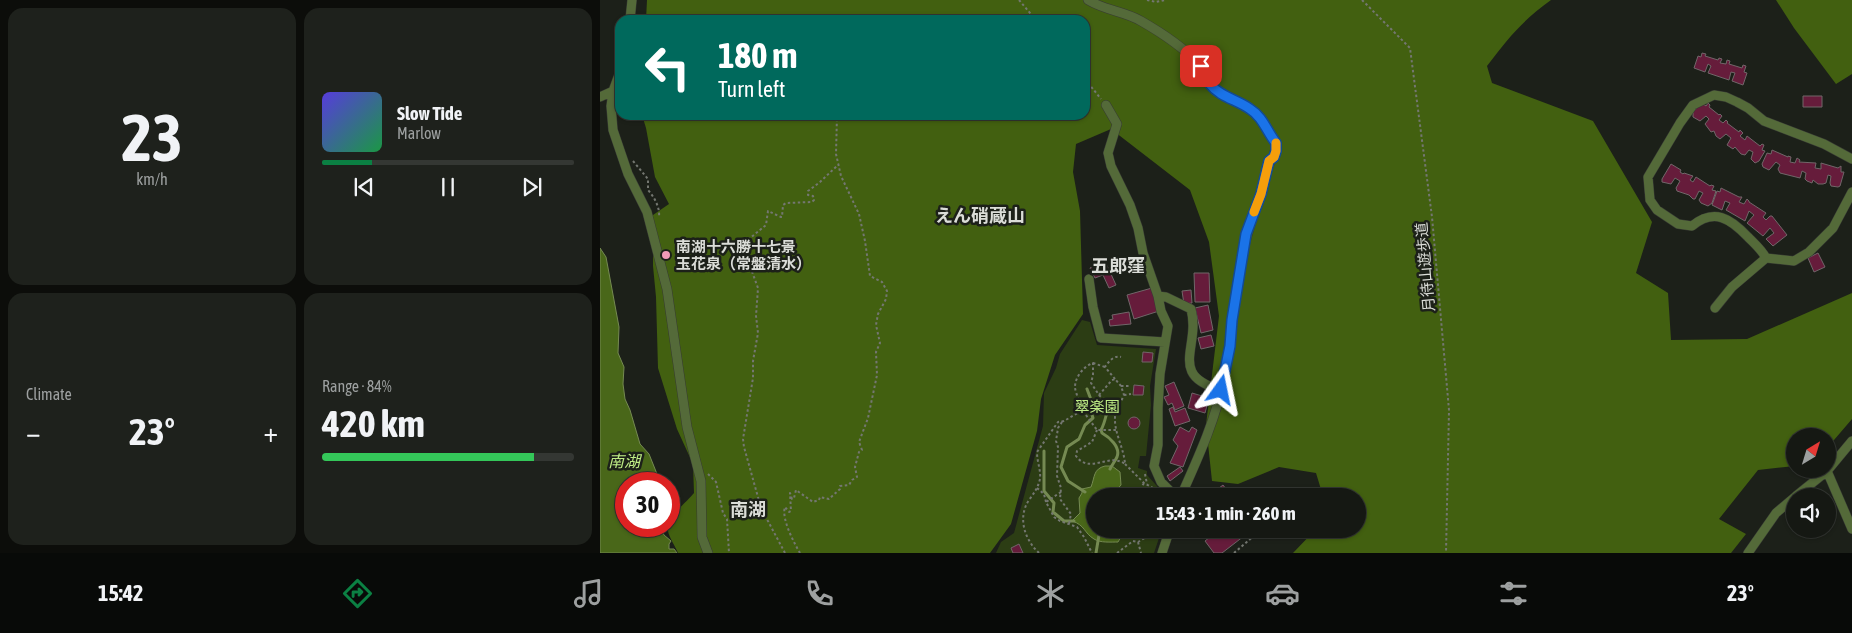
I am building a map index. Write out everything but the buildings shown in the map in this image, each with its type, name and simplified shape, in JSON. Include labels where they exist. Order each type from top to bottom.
[{"type":"street","points":[[630,15],[632,0]]},
{"type":"street","points":[[1088,0],[1101,8],[1130,15],[1162,34],[1189,54],[1201,66],[1210,85],[1225,96],[1251,109],[1264,122],[1276,143],[1276,151],[1274,157],[1269,161],[1261,194],[1246,234],[1232,320],[1230,346],[1214,417],[1184,488]]},
{"type":"street","points":[[615,86],[611,106],[613,130],[628,174],[647,212],[668,289],[687,427],[701,481],[702,537],[708,553]]},
{"type":"street","points":[[600,97],[613,91]]},
{"type":"street","points":[[1766,258],[1763,252],[1740,228],[1722,216],[1702,218],[1692,226],[1678,224],[1657,210],[1650,200],[1648,177],[1693,105],[1714,95],[1726,97],[1748,108],[1764,121],[1824,144],[1852,159]]},
{"type":"street","points":[[1106,105],[1117,124],[1108,153],[1111,166],[1138,228],[1143,253],[1158,296],[1161,311],[1168,326],[1160,374],[1158,445],[1154,466],[1161,482],[1167,488]]},
{"type":"street","points":[[1715,308],[1732,287],[1766,258],[1794,261],[1809,252],[1833,228],[1852,192]]},
{"type":"street","points":[[1089,279],[1093,307],[1101,338],[1165,342]]},
{"type":"street","points":[[1158,296],[1166,297],[1191,309],[1195,323],[1189,356],[1190,368],[1195,378],[1206,386],[1221,390]]},
{"type":"street","points":[[1836,460],[1852,441]]},
{"type":"street","points":[[1806,488],[1818,478]]},
{"type":"street","points":[[1830,478],[1852,529]]},
{"type":"street","points":[[1748,553],[1776,513],[1786,505]]},
{"type":"street","points":[[1162,553],[1167,538]]},
{"type":"path","points":[[1019,0],[1032,15]]},
{"type":"path","points":[[1148,0],[1156,2],[1165,0]]},
{"type":"path","name":"月待山遊歩道","points":[[1362,0],[1410,48],[1432,217],[1449,410],[1446,553]]},
{"type":"path","points":[[1090,85],[1106,105]]},
{"type":"path","points":[[800,553],[789,531],[784,512],[785,508],[789,512],[792,511],[790,493],[792,498],[794,498],[796,490],[813,502],[819,500],[820,497],[829,499],[840,489],[840,486],[849,485],[857,477],[855,467],[859,452],[862,450],[859,442],[868,418],[877,375],[876,352],[880,343],[876,325],[878,314],[886,299],[887,291],[882,282],[870,276],[859,214],[841,176],[836,154],[837,120]]},
{"type":"path","points":[[785,553],[760,508],[743,439],[758,333],[756,316],[758,288],[747,258],[747,245],[749,239],[766,225],[768,211],[782,217],[783,205],[786,203],[812,202],[814,200],[813,196],[808,195],[808,191],[839,164]]},
{"type":"path","points":[[1105,367],[1110,359],[1122,357]]},
{"type":"path","points":[[1093,363],[1091,380],[1099,395],[1108,404],[1117,408]]},
{"type":"path","points":[[1116,430],[1098,430],[1092,425],[1083,410],[1075,388],[1080,374],[1087,365],[1093,363],[1105,367],[1121,386],[1124,395],[1117,408],[1115,418],[1116,430],[1125,464]]},
{"type":"path","points":[[1099,395],[1115,379]]},
{"type":"path","points":[[1121,386],[1130,386]]},
{"type":"path","points":[[1124,395],[1132,394]]},
{"type":"path","points":[[1039,553],[1026,535],[1023,519],[1029,500],[1037,488],[1040,471],[1037,452],[1058,422],[1062,422],[1083,410]]},
{"type":"path","points":[[1062,422],[1058,428],[1056,441],[1058,447],[1057,476],[1061,488],[1060,499],[1071,514],[1069,524]]},
{"type":"path","points":[[1098,430],[1092,442],[1077,450],[1076,456],[1080,461],[1089,465],[1117,460],[1125,464],[1153,488]]},
{"type":"path","points":[[699,472],[706,473],[714,478],[718,486],[727,519],[729,553]]},
{"type":"path","points":[[1145,474],[1146,483]]},
{"type":"path","points":[[1142,488],[1146,483]]},
{"type":"path","points":[[1037,488],[1044,494],[1054,517],[1077,527],[1092,553]]},
{"type":"path","points":[[1047,502],[1061,492]]},
{"type":"path","points":[[1117,553],[1132,541],[1138,542],[1145,538]]},
{"type":"path","points":[[1234,553],[1252,538]]},
{"type":"path","points":[[1138,542],[1141,553]]},
{"type":"green space","name":"翠楽園","points":[[1082,320],[1090,322],[1097,345],[1156,349],[1150,386],[1151,405],[1146,456],[1140,456],[1138,468],[1147,471],[1147,475],[1159,488],[1086,488],[1086,538],[1159,538],[1154,553],[996,553],[1001,542],[1014,533],[1043,426],[1044,393],[1056,368],[1060,354]]},
{"type":"shaded area","points":[[647,0],[1551,0],[1516,30],[1487,66],[1492,83],[1593,121],[1652,222],[1636,273],[1668,293],[1671,340],[1747,339],[1852,293],[1852,419],[1836,438],[1836,428],[1786,428],[1786,467],[1758,470],[1719,519],[1746,534],[1731,553],[1293,553],[1307,538],[1366,538],[1366,488],[1321,488],[1316,473],[1279,467],[1238,484],[1212,481],[1206,425],[1219,316],[1209,242],[1190,190],[1111,129],[1076,144],[1073,172],[1080,211],[1083,314],[1055,355],[1041,399],[1037,431],[1011,524],[990,553],[678,553],[671,537],[680,537],[680,508],[694,493],[693,464],[677,429],[658,368],[653,266],[653,215],[669,204],[655,177],[644,120],[1090,120],[1090,15],[646,15]]},
{"type":"shaded area","points":[[1776,0],[1852,0],[1852,74],[1836,84],[1794,28]]},
{"type":"water","name":"南湖","points":[[600,248],[606,257],[619,327],[618,353],[624,367],[623,384],[625,399],[640,444],[649,454],[656,472],[615,472],[615,537],[666,537],[671,541],[669,549],[674,549],[677,553],[600,553]]},
{"type":"water","points":[[1112,466],[1120,472],[1121,485],[1118,488],[1086,488],[1091,487],[1096,471],[1101,467]]},
{"type":"water","points":[[1086,488],[1086,532],[1080,525],[1072,521],[1080,513],[1079,498],[1082,489]]},
{"type":"water","points":[[1093,538],[1120,538],[1118,542]]},
{"type":"waterway","points":[[1085,492],[1068,481],[1061,467],[1067,447],[1079,439],[1085,425],[1093,418],[1091,412],[1093,405],[1087,389]]},
{"type":"waterway","points":[[1110,403],[1101,430],[1114,443],[1118,453],[1110,469]]},
{"type":"waterway","points":[[1044,451],[1044,491],[1054,503],[1053,512],[1064,521],[1074,521]]},
{"type":"waterway","points":[[1096,553],[1098,538]]},
{"type":"slow traffic","points":[[1254,212],[1266,178],[1269,161],[1274,157],[1276,151],[1276,143]]},
{"type":"place","name":"南湖十六勝十七景 玉花泉（常盤清水）","points":[[666,255]]},
{"type":"district","name":"えん硝蔵山","points":[[980,215]]},
{"type":"district","name":"五郎窪","points":[[1118,265]]},
{"type":"district","name":"南湖","points":[[748,509]]},
{"type":"route","points":[[1201,66],[1210,85],[1225,96],[1251,109],[1264,122],[1276,143],[1276,151],[1274,157],[1269,161],[1261,194],[1246,234],[1232,320],[1230,346],[1221,390]]}]
